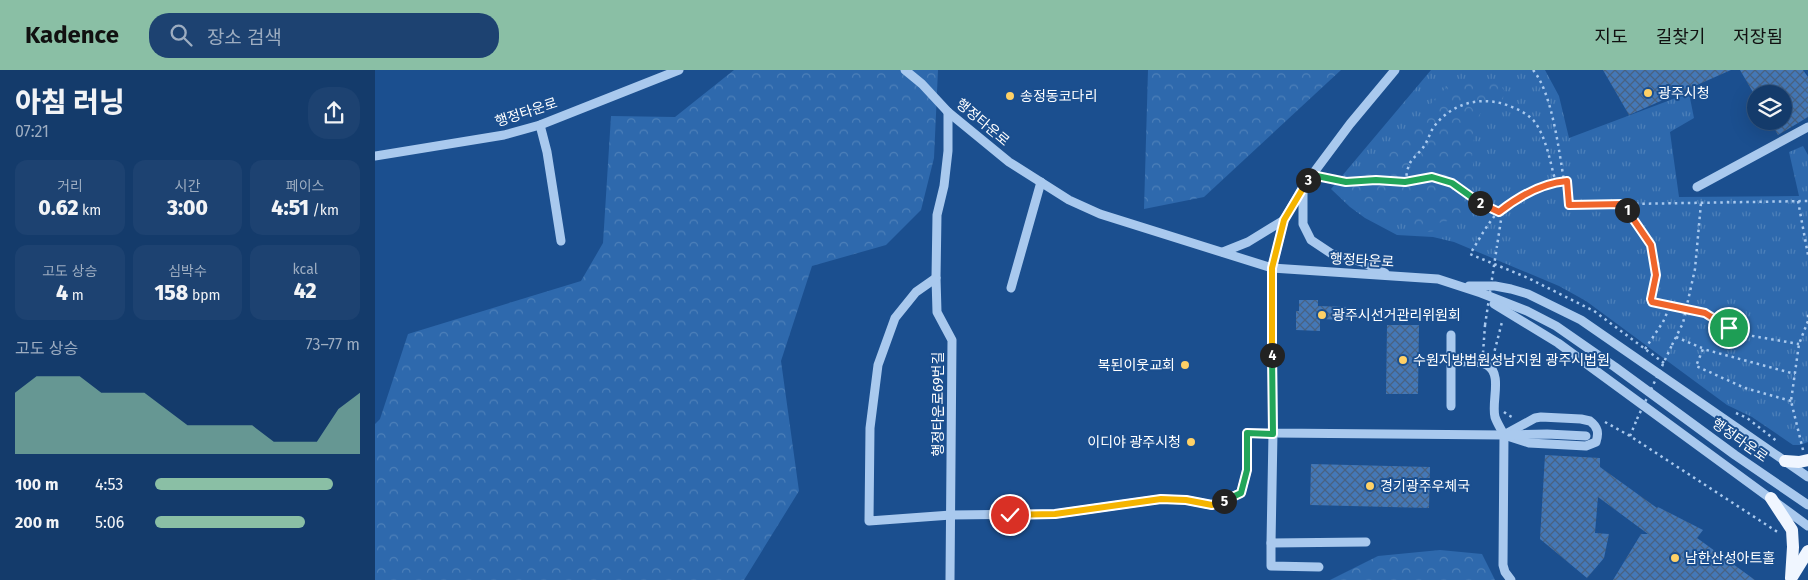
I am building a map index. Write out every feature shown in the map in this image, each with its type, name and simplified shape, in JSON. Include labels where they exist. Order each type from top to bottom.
[{"type":"main road","points":[[1785,460],[1799,462],[1808,460]]},
{"type":"main road","points":[[1771,498],[1784,516],[1793,536],[1791,579]]},
{"type":"main road","points":[[1791,579],[1808,551]]},
{"type":"street","name":"행정타운로","points":[[375,156],[468,142],[540,125],[679,70]]},
{"type":"street","name":"행정타운로","points":[[905,70],[922,84],[948,112],[1009,162],[1069,200],[1100,214],[1272,268],[1438,279],[1527,311],[1556,326],[1808,505]]},
{"type":"street","points":[[1319,567],[1271,566],[1273,434],[1272,268],[1284,220],[1303,187],[1350,124],[1395,70]]},
{"type":"street","name":"행정타운로69번길","points":[[948,112],[948,151],[944,186],[937,215],[936,278],[937,312],[952,340],[950,580]]},
{"type":"street","points":[[540,125],[547,152],[561,241]]},
{"type":"street","points":[[1697,187],[1808,127]]},
{"type":"street","points":[[1011,288],[1041,182]]},
{"type":"street","points":[[1303,187],[1303,224],[1311,240],[1332,254],[1362,262],[1390,276]]},
{"type":"street","points":[[1223,252],[1248,242],[1284,220]]},
{"type":"street","points":[[936,278],[916,292],[895,318],[878,365],[871,428],[869,522],[951,515],[1055,514],[1161,499],[1186,500],[1212,505],[1241,493],[1247,470],[1247,433],[1547,434],[1586,436]]},
{"type":"street","points":[[1461,286],[1495,286],[1511,289],[1528,294],[1581,320],[1808,477]]},
{"type":"street","points":[[1461,286],[1507,310],[1558,343],[1808,526]]},
{"type":"street","points":[[1451,335],[1451,406]]},
{"type":"street","points":[[1451,362],[1488,365],[1493,370],[1495,377],[1495,416],[1504,435],[1503,565],[1505,572],[1511,580]]},
{"type":"street","points":[[1548,417],[1590,421],[1595,424],[1598,437],[1596,442],[1586,446],[1529,443],[1504,435],[1535,418],[1548,417]]},
{"type":"street","points":[[1271,543],[1366,542]]},
{"type":"path","points":[[1533,70],[1540,79],[1554,124],[1565,181],[1567,181],[1569,205],[1808,201]]},
{"type":"path","points":[[1405,182],[1411,160],[1422,149],[1438,122],[1463,104],[1492,100],[1521,110],[1533,121],[1547,151],[1556,183]]},
{"type":"path","points":[[1312,175],[1346,182],[1376,180],[1405,182],[1423,177],[1432,177],[1452,183],[1477,202],[1499,212]]},
{"type":"path","points":[[1470,254],[1499,212],[1529,192],[1565,181]]},
{"type":"path","points":[[1797,201],[1808,255]]},
{"type":"path","points":[[1630,436],[1683,323],[1695,269],[1701,203]]},
{"type":"path","points":[[1624,204],[1651,245],[1656,275],[1651,299],[1655,303],[1705,313],[1741,334],[1799,344]]},
{"type":"path","points":[[1496,360],[1483,354],[1485,324],[1501,220],[1499,212]]},
{"type":"path","points":[[1645,349],[1663,322],[1670,306]]},
{"type":"path","points":[[1808,313],[1808,321],[1799,344],[1791,400],[1803,450],[1808,460]]},
{"type":"path","points":[[1493,358],[1502,322]]},
{"type":"path","points":[[1676,337],[1703,348],[1795,374]]},
{"type":"path","points":[[1703,348],[1696,366],[1745,388],[1791,400]]},
{"type":"path","points":[[1503,407],[1504,412],[1508,415],[1514,418],[1522,417]]},
{"type":"path","points":[[1601,420],[1630,436],[1777,532],[1793,536]]},
{"type":"green space","points":[[734,70],[938,70],[934,158],[921,210],[886,245],[812,266],[781,361],[799,491],[744,580],[375,580],[375,424],[380,419],[408,334],[581,281],[603,243],[611,116],[675,117]]},
{"type":"green space","points":[[1148,70],[1341,70],[1204,197],[1144,209]]},
{"type":"green space","points":[[1431,70],[1545,70],[1559,96],[1569,138],[1689,93],[1694,118],[1670,132],[1679,197],[1799,196],[1789,152],[1803,146],[1808,155],[1808,442],[1793,445],[1752,417],[1727,405],[1586,301],[1559,286],[1454,242],[1433,237],[1397,235],[1365,218],[1331,189]]},
{"type":"green space","points":[[1476,78],[1498,84],[1504,90],[1503,99],[1482,111],[1476,120],[1472,157],[1475,179],[1465,206],[1457,219],[1438,223],[1434,231],[1423,232],[1404,219],[1381,220],[1370,217],[1361,209],[1350,188],[1354,179],[1366,167],[1394,150],[1413,132],[1440,93],[1455,83]]},
{"type":"green space","points":[[1440,550],[1482,554],[1495,580],[1330,580],[1378,556]]},
{"type":"building","name":"광주시청","points":[[1603,70],[1731,70],[1629,115]]},
{"type":"building","name":"광주시청","points":[[1740,70],[1803,70],[1808,77],[1808,117],[1792,127],[1792,85],[1749,85]]},
{"type":"building","name":"광주시청","points":[[1775,130],[1786,130],[1778,135]]},
{"type":"building","name":"광주시선거관리위원회","points":[[1299,300],[1318,300],[1318,306],[1348,307],[1348,320],[1320,319],[1320,331],[1296,330],[1296,311],[1299,311]]},
{"type":"building","name":"수원지방법원성남지원 광주시법원","points":[[1387,325],[1419,325],[1418,394],[1386,394]]},
{"type":"building","points":[[1545,455],[1600,458],[1600,467],[1657,508],[1703,530],[1697,538],[1755,580],[1613,580],[1641,534],[1648,534],[1598,497],[1595,533],[1609,534],[1604,558],[1587,578],[1540,539]]},
{"type":"building","name":"경기광주우체국","points":[[1311,464],[1430,467],[1429,508],[1310,505]]},
{"type":"place","name":"광주시청","points":[[1648,93]]},
{"type":"place","name":"송정동코다리","points":[[1010,96]]},
{"type":"place","name":"광주시선거관리위원회","points":[[1322,315]]},
{"type":"place","name":"수원지방법원성남지원 광주시법원","points":[[1403,360]]},
{"type":"place","name":"복된이웃교회","points":[[1185,365]]},
{"type":"place","name":"이디야 광주시청","points":[[1191,442]]},
{"type":"place","name":"경기광주우체국","points":[[1370,486]]},
{"type":"place","name":"남한산성아트홀","points":[[1675,558]]},
{"type":"route","points":[[1010,515],[1055,514],[1161,499],[1186,500],[1212,505],[1241,493],[1247,470],[1247,433],[1273,434],[1272,268],[1284,220],[1312,175],[1346,182],[1376,180],[1405,182],[1423,177],[1432,177],[1452,183],[1477,202],[1499,212],[1529,192],[1567,181],[1569,205],[1624,204],[1651,245],[1656,275],[1652,302],[1705,313],[1729,328]]}]
